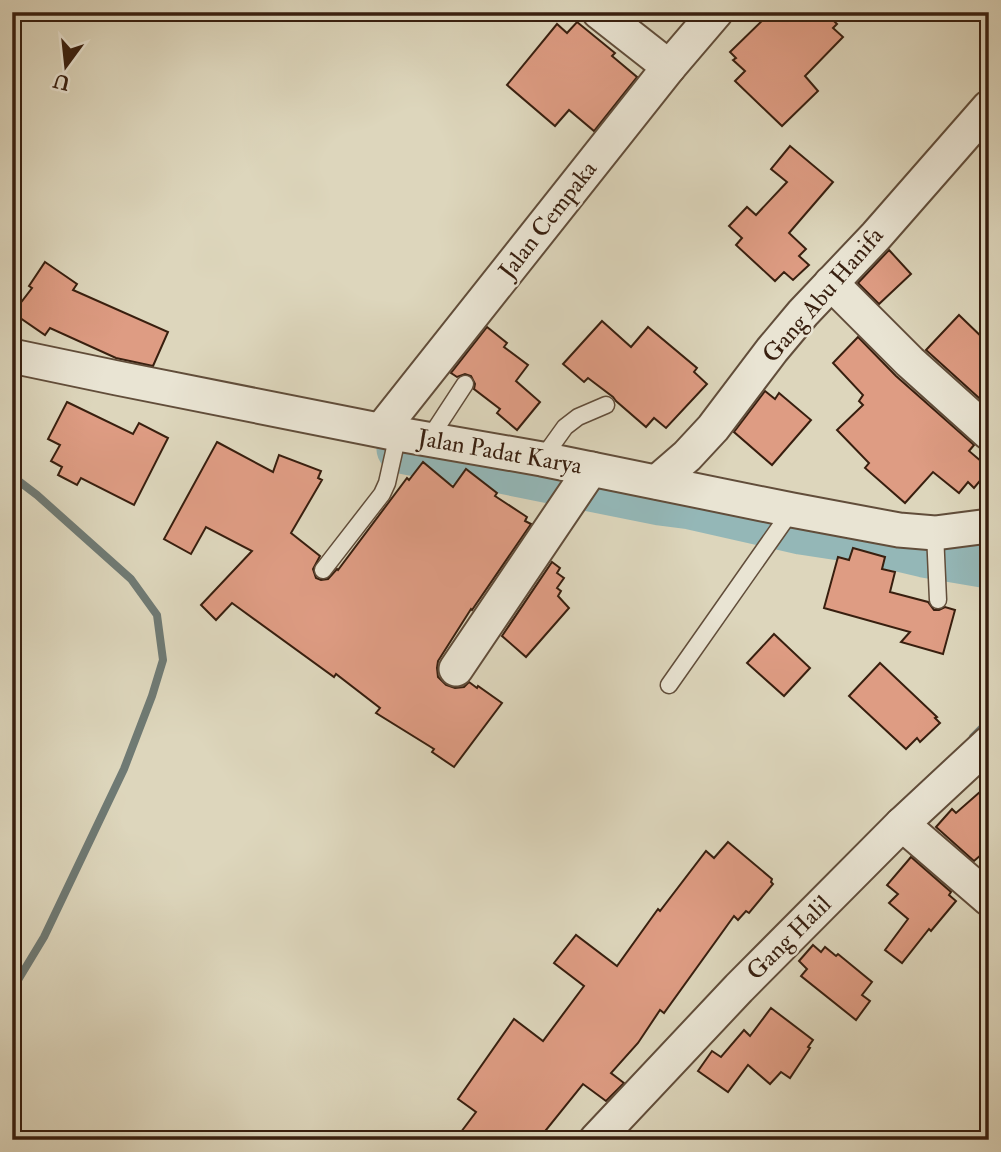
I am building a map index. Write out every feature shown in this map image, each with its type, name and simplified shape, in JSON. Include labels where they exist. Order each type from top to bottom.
[{"type":"street","points":[[599,12],[669,67]]},
{"type":"street","name":"Jalan Cempaka","points":[[399,441],[669,67],[716,12]]},
{"type":"street","name":"Gang Abu Hanifa","points":[[657,482],[687,456],[713,428],[772,350],[989,107]]},
{"type":"street","points":[[831,283],[910,362],[989,433]]},
{"type":"street","name":"Jalan Padat Karya","points":[[12,355],[399,441],[541,459],[657,482],[785,522],[899,530],[935,540],[989,526]]},
{"type":"street","points":[[456,668],[591,469]]},
{"type":"street","name":"Gang Halil","points":[[596,1140],[739,988],[902,824],[989,743]]},
{"type":"street","points":[[902,824],[989,899]]},
{"type":"lane","points":[[323,570],[382,494],[399,441],[465,384]]},
{"type":"lane","points":[[541,459],[565,427],[578,417],[606,405]]},
{"type":"lane","points":[[669,685],[785,522]]},
{"type":"lane","points":[[935,540],[937,600]]},
{"type":"building","points":[[771,12],[825,12],[837,24],[833,28],[843,37],[805,76],[818,91],[782,126],[735,81],[745,71],[733,60],[736,58],[730,52]]},
{"type":"building","points":[[577,22],[615,53],[612,56],[637,77],[594,131],[569,110],[555,126],[507,85],[557,24],[567,33]]},
{"type":"building","points":[[790,146],[833,182],[789,233],[806,249],[799,256],[809,265],[793,280],[784,272],[775,281],[736,245],[742,238],[729,226],[747,207],[756,215],[787,182],[771,169]]},
{"type":"building","points":[[889,250],[911,274],[879,304],[858,283]]},
{"type":"building","points":[[45,262],[77,284],[73,290],[168,332],[153,366],[116,358],[50,328],[45,335],[13,313],[32,288],[29,286]]},
{"type":"building","points":[[959,315],[989,344],[989,407],[926,350]]},
{"type":"building","points":[[602,321],[631,347],[648,327],[697,368],[694,372],[707,384],[666,428],[654,418],[646,427],[588,378],[584,382],[563,364]]},
{"type":"building","points":[[487,327],[507,343],[504,347],[528,365],[516,381],[540,402],[517,430],[497,413],[500,409],[474,389],[471,376],[465,374],[457,377],[451,373]]},
{"type":"building","points":[[858,337],[896,376],[974,445],[969,451],[989,470],[974,488],[968,482],[959,493],[933,472],[905,503],[865,468],[869,463],[837,430],[863,405],[859,401],[863,395],[833,363]]},
{"type":"building","points":[[765,391],[775,399],[779,393],[811,420],[772,465],[734,432]]},
{"type":"building","points":[[67,402],[133,434],[139,423],[168,438],[134,505],[81,478],[77,485],[58,475],[62,467],[51,461],[60,445],[48,439]]},
{"type":"building","points":[[217,442],[273,472],[279,455],[321,471],[318,478],[322,480],[291,533],[320,556],[313,569],[316,578],[321,580],[328,579],[338,570],[407,478],[409,480],[423,462],[453,487],[466,469],[497,493],[495,496],[527,517],[525,521],[531,524],[438,661],[438,677],[446,685],[464,687],[469,682],[502,703],[454,767],[432,752],[434,749],[376,713],[380,708],[336,674],[334,677],[232,603],[216,620],[201,605],[252,551],[206,527],[191,554],[164,539]]},
{"type":"building","points":[[853,548],[885,557],[882,569],[895,572],[890,592],[928,602],[934,610],[945,607],[955,610],[943,654],[901,642],[910,632],[824,608],[838,557],[849,560]]},
{"type":"building","points":[[552,562],[560,568],[557,573],[564,578],[557,588],[561,591],[558,596],[569,608],[526,657],[502,636]]},
{"type":"building","points":[[774,634],[810,668],[784,696],[747,663]]},
{"type":"building","points":[[880,663],[937,717],[935,718],[940,723],[920,742],[917,738],[906,749],[849,696]]},
{"type":"building","points":[[989,784],[989,848],[974,861],[936,827],[952,809],[956,813]]},
{"type":"building","points":[[728,842],[772,879],[773,884],[749,913],[746,911],[738,920],[734,916],[664,1013],[660,1010],[638,1043],[611,1073],[624,1083],[606,1101],[583,1084],[538,1140],[455,1140],[476,1112],[458,1099],[514,1019],[543,1041],[584,986],[554,963],[576,935],[617,966],[658,909],[660,911],[706,851],[714,858]]},
{"type":"building","points":[[911,857],[951,892],[949,895],[956,901],[902,963],[885,950],[908,919],[889,903],[898,894],[887,885]]},
{"type":"building","points":[[813,945],[821,952],[825,947],[836,956],[838,954],[872,982],[862,995],[870,1001],[856,1020],[801,976],[807,969],[799,961]]},
{"type":"building","points":[[771,1008],[813,1040],[790,1078],[781,1072],[770,1084],[748,1065],[728,1092],[698,1071],[712,1051],[721,1057],[744,1030],[750,1036]]},
{"type":"waterway","points":[[401,449],[691,505],[801,530],[989,564]]},
{"type":"waterway","points":[[12,476],[131,579],[157,615],[163,660],[124,769],[44,937],[12,990]]},
{"type":"waterway","points":[[973,737],[989,721]]}]
